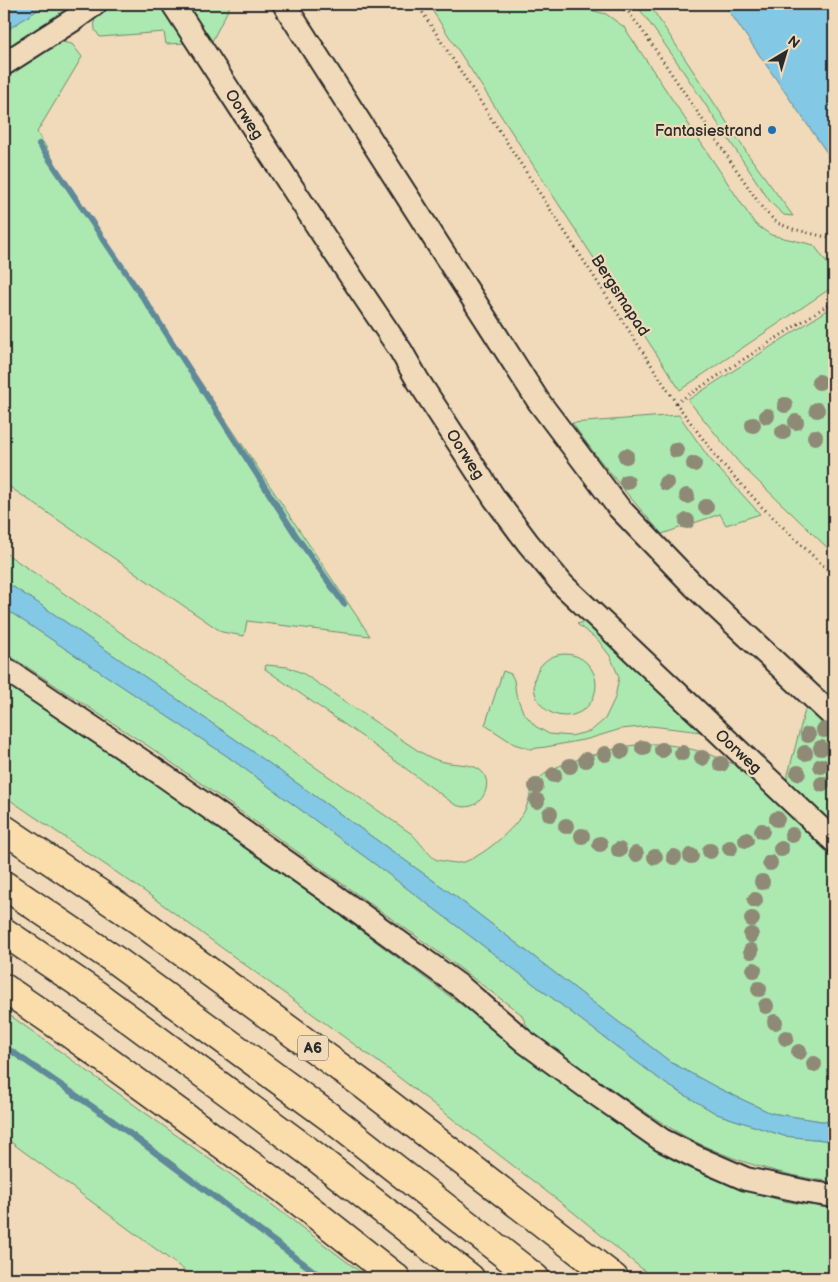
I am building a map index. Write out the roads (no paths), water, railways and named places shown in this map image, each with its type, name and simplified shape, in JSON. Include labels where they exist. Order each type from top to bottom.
[{"type":"highway","name":"A6","points":[[4,829],[140,921],[356,1079],[614,1278]]},
{"type":"highway","points":[[4,885],[118,962],[331,1118],[535,1278]]},
{"type":"highway","points":[[4,932],[94,993],[312,1154],[470,1278]]},
{"type":"highway","points":[[4,988],[65,1030],[285,1190],[396,1278]]},
{"type":"street","points":[[4,64],[95,4]]},
{"type":"street","name":"Oorweg","points":[[173,4],[401,351],[417,379],[496,500],[528,543],[563,585],[834,841]]},
{"type":"street","points":[[284,4],[539,402],[619,508],[694,586],[834,718]]},
{"type":"street","points":[[4,668],[143,762],[359,913],[461,987],[524,1042],[662,1140],[746,1179],[834,1196]]},
{"type":"water","points":[[13,4],[47,4],[4,32],[4,10]]},
{"type":"water","points":[[724,4],[834,4],[834,163]]},
{"type":"water","points":[[4,581],[245,746],[455,896],[672,1063],[718,1088],[771,1113],[834,1123],[834,1141],[784,1136],[717,1114],[666,1084],[372,862],[227,756],[4,608]]},
{"type":"waterway","points":[[39,144],[152,311],[297,537],[344,604]]},
{"type":"waterway","points":[[4,1046],[109,1118],[323,1278]]},
{"type":"place","name":"Fantasiestrand","points":[[772,130]]}]
